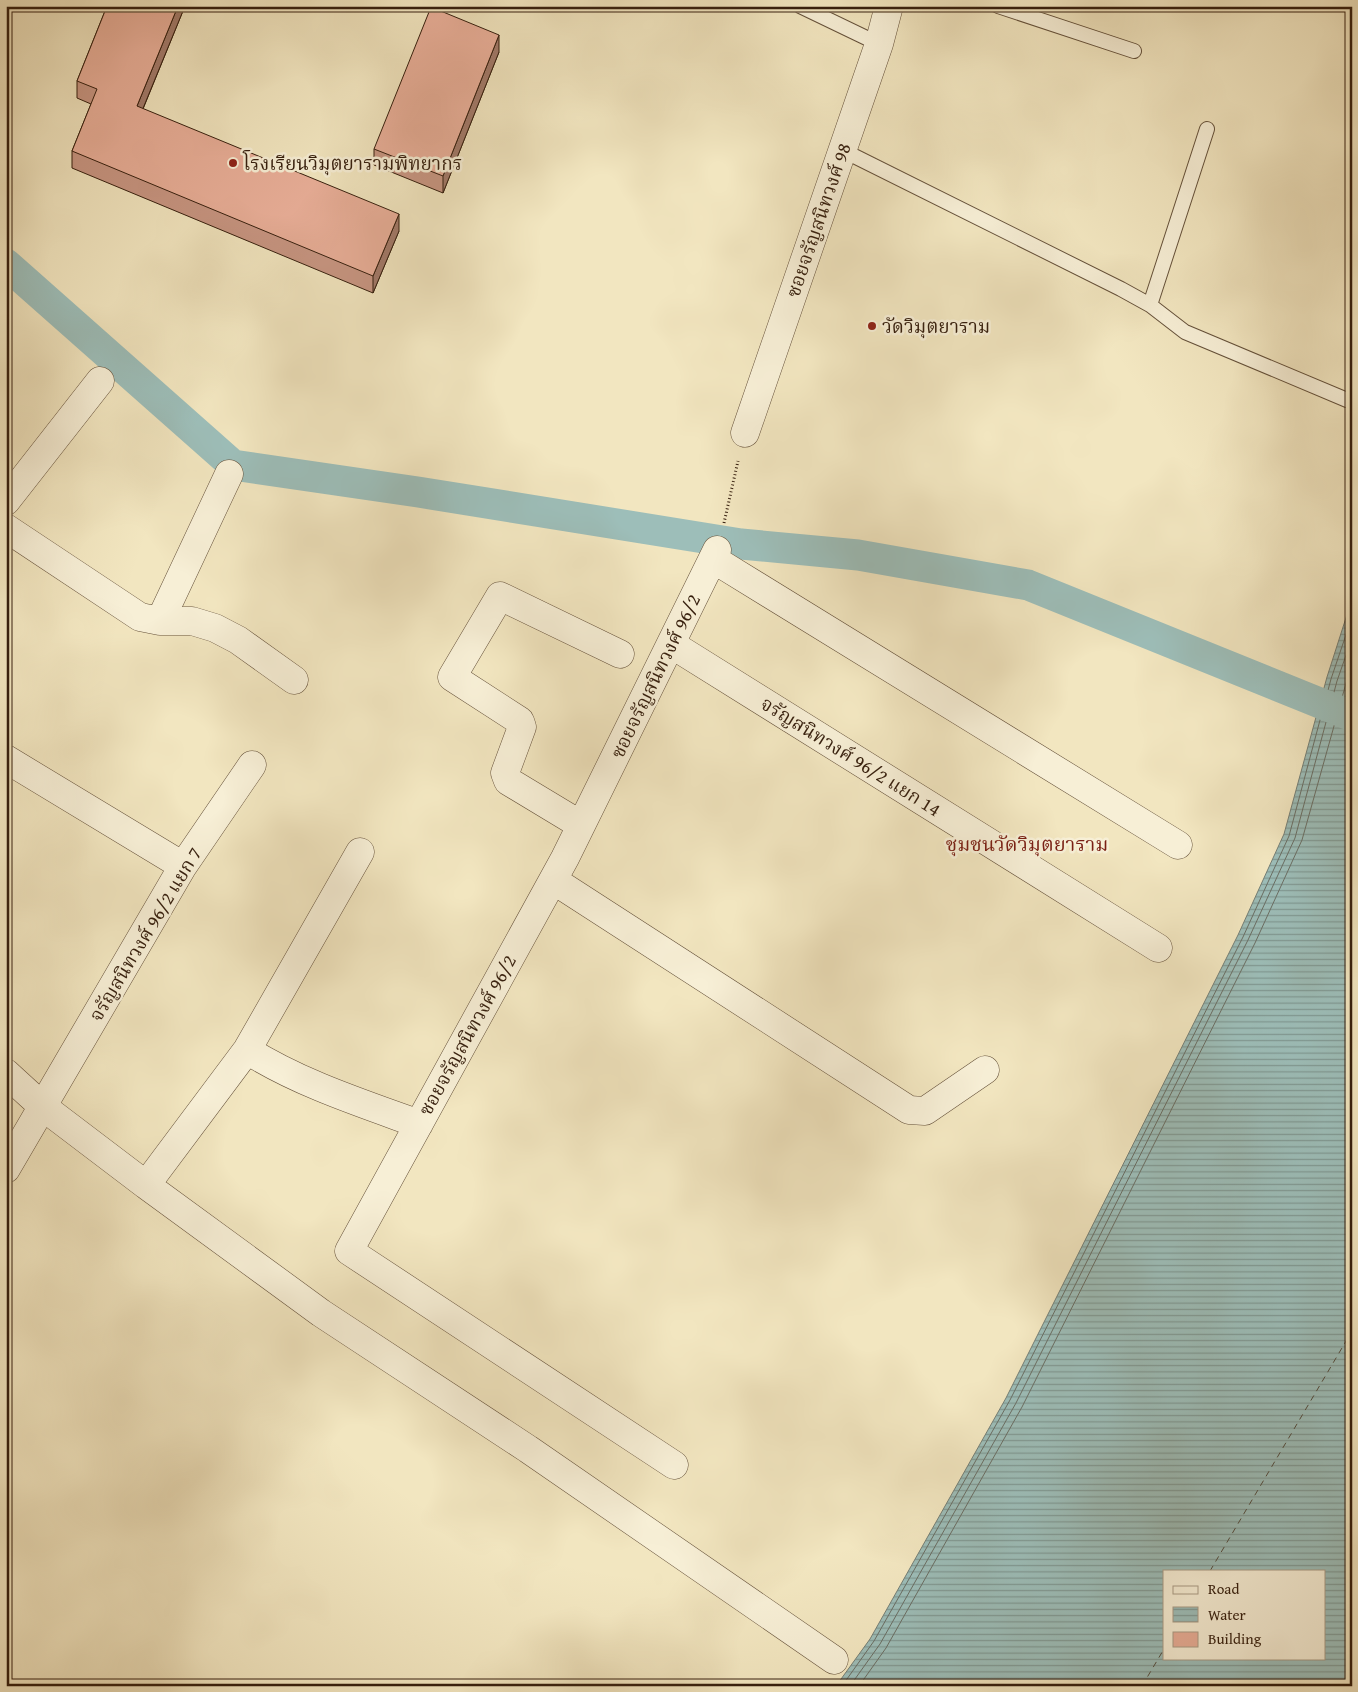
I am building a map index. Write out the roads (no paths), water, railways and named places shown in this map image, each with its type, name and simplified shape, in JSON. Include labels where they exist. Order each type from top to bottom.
[{"type":"street","name":"ซอยจรัญสนิทวงศ์ 98","points":[[745,433],[879,44],[889,6]]},
{"type":"street","points":[[6,501],[100,380]]},
{"type":"street","points":[[160,621],[229,474]]},
{"type":"street","points":[[6,528],[140,617],[160,621],[192,621],[215,628],[238,640],[294,680]]},
{"type":"street","name":"ซอยจรัญสนิทวงศ์ 96/2","points":[[247,1050],[277,1068],[356,1101],[418,1124],[553,880],[715,555],[1178,845]]},
{"type":"street","points":[[581,826],[508,781],[505,774],[522,727],[520,721],[452,677],[500,596],[620,654]]},
{"type":"street","name":"จรัญสนิทวงศ์ 96/2 แยก 14","points":[[671,644],[1158,948]]},
{"type":"street","points":[[6,758],[183,866]]},
{"type":"street","name":"จรัญสนิทวงศ์ 96/2 แยก 7","points":[[6,1168],[183,866],[252,765]]},
{"type":"street","points":[[146,1184],[247,1050],[360,852]]},
{"type":"street","points":[[553,880],[909,1110],[925,1110],[985,1070]]},
{"type":"street","points":[[6,1073],[42,1106],[321,1313],[528,1449],[834,1660]]},
{"type":"street","points":[[418,1124],[349,1251],[674,1465]]},
{"type":"lane","points":[[800,6],[879,44]]},
{"type":"lane","points":[[998,6],[1134,51]]},
{"type":"lane","points":[[1150,305],[1207,129]]},
{"type":"lane","points":[[842,150],[1150,305],[1184,332],[1347,400]]},
{"type":"water","points":[[1352,599],[1352,1686],[836,1686],[870,1639],[1006,1398],[1238,935],[1284,834],[1327,677]]},
{"type":"waterway","points":[[6,264],[233,465],[418,492],[741,544],[858,555],[1028,585],[1352,716]]},
{"type":"place","name":"โรงเรียนวิมุตยารามพิทยากร","points":[[233,163]]},
{"type":"place","name":"วัดวิมุตยาราม","points":[[872,326]]},
{"type":"district","name":"ชุมชนวัดวิมุตยาราม","points":[[1027,844]]}]
